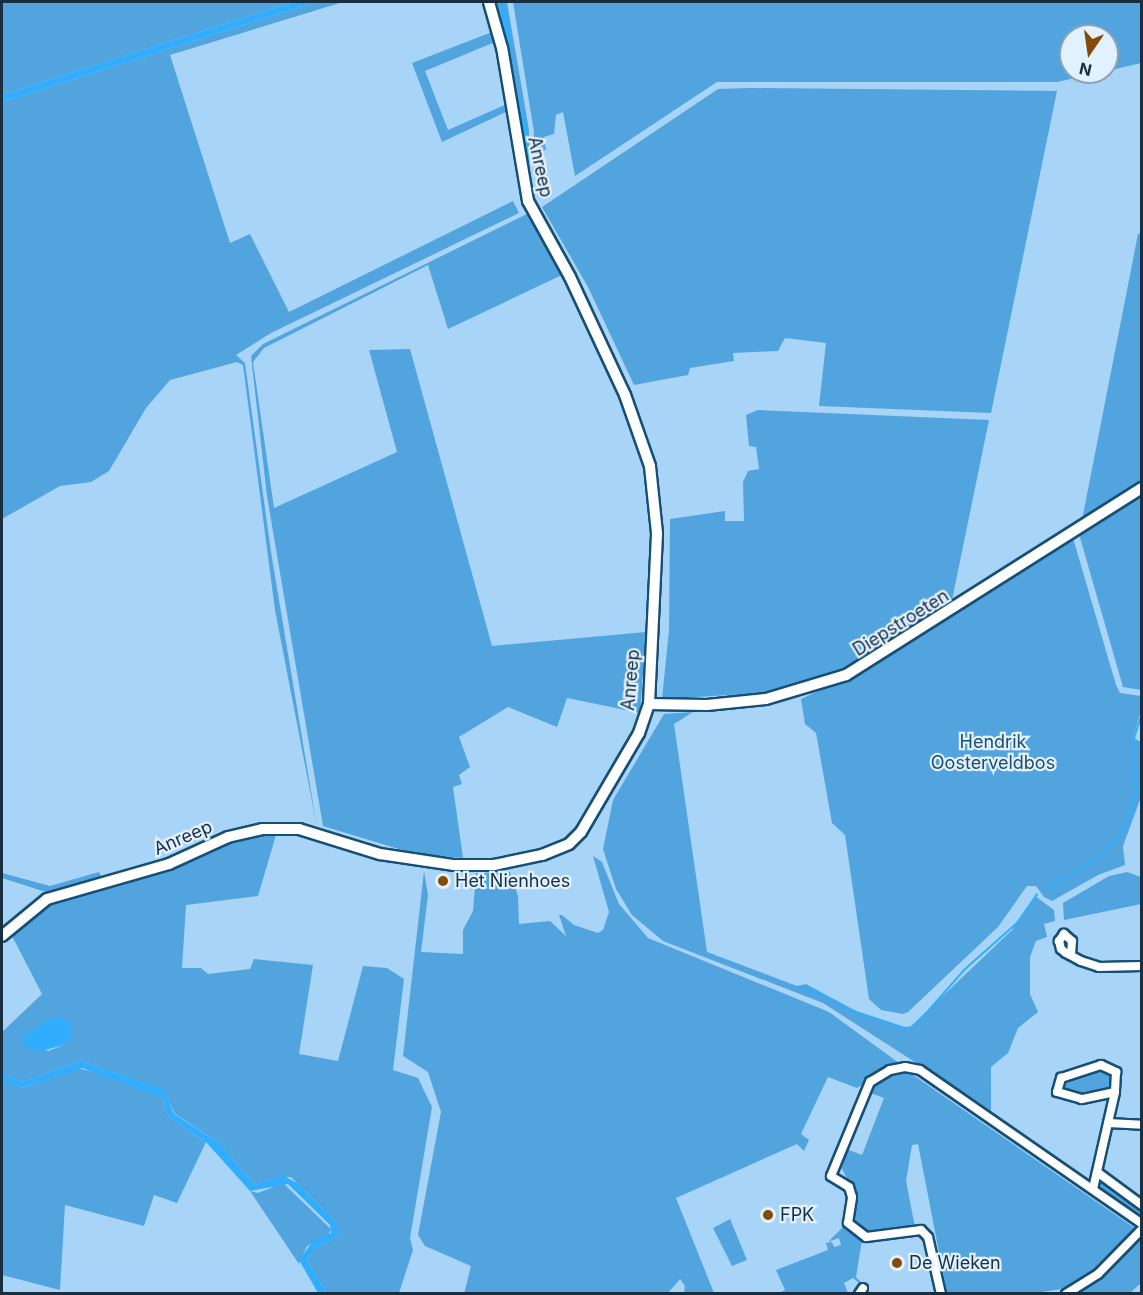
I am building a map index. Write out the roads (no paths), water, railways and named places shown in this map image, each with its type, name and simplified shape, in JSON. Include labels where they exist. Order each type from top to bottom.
[{"type":"street","name":"Anreep","points":[[2,936],[47,899],[169,864],[228,837],[262,829],[299,829],[380,854],[454,865],[494,865],[550,852],[581,832],[639,733],[649,704],[657,533],[650,466],[626,394],[570,277],[528,201],[502,48],[489,2]]},
{"type":"street","name":"Diepstroeten","points":[[649,704],[719,704],[766,699],[846,675],[1142,489]]},
{"type":"street","points":[[1071,955],[1099,967],[1142,966]]},
{"type":"street","points":[[1093,1189],[1115,1092],[1116,1072],[1101,1065],[1069,1074],[1057,1086],[1060,1095],[1073,1099],[1092,1099],[1115,1092]]},
{"type":"street","points":[[941,1293],[928,1237],[921,1230],[866,1237],[848,1222],[852,1197],[849,1187],[831,1176],[870,1082],[890,1070],[905,1067],[920,1070],[1142,1224]]},
{"type":"street","points":[[1108,1124],[1142,1125]]},
{"type":"street","points":[[1097,1173],[1142,1205]]},
{"type":"street","points":[[1066,1293],[1098,1274],[1142,1229]]},
{"type":"waterway","points":[[1046,890],[1095,860],[1117,839],[1127,822],[1136,794],[1134,738],[1142,714]]},
{"type":"waterway","points":[[801,986],[853,1011],[905,1028],[914,1027],[965,969],[1017,923],[1037,894]]},
{"type":"place","name":"Het Nienhoes","points":[[443,881]]},
{"type":"place","name":"FPK","points":[[768,1215]]},
{"type":"place","name":"De Wieken","points":[[897,1263]]},
{"type":"park label","name":"Hendrik Oosterveldbos","points":[[993,753]]}]
